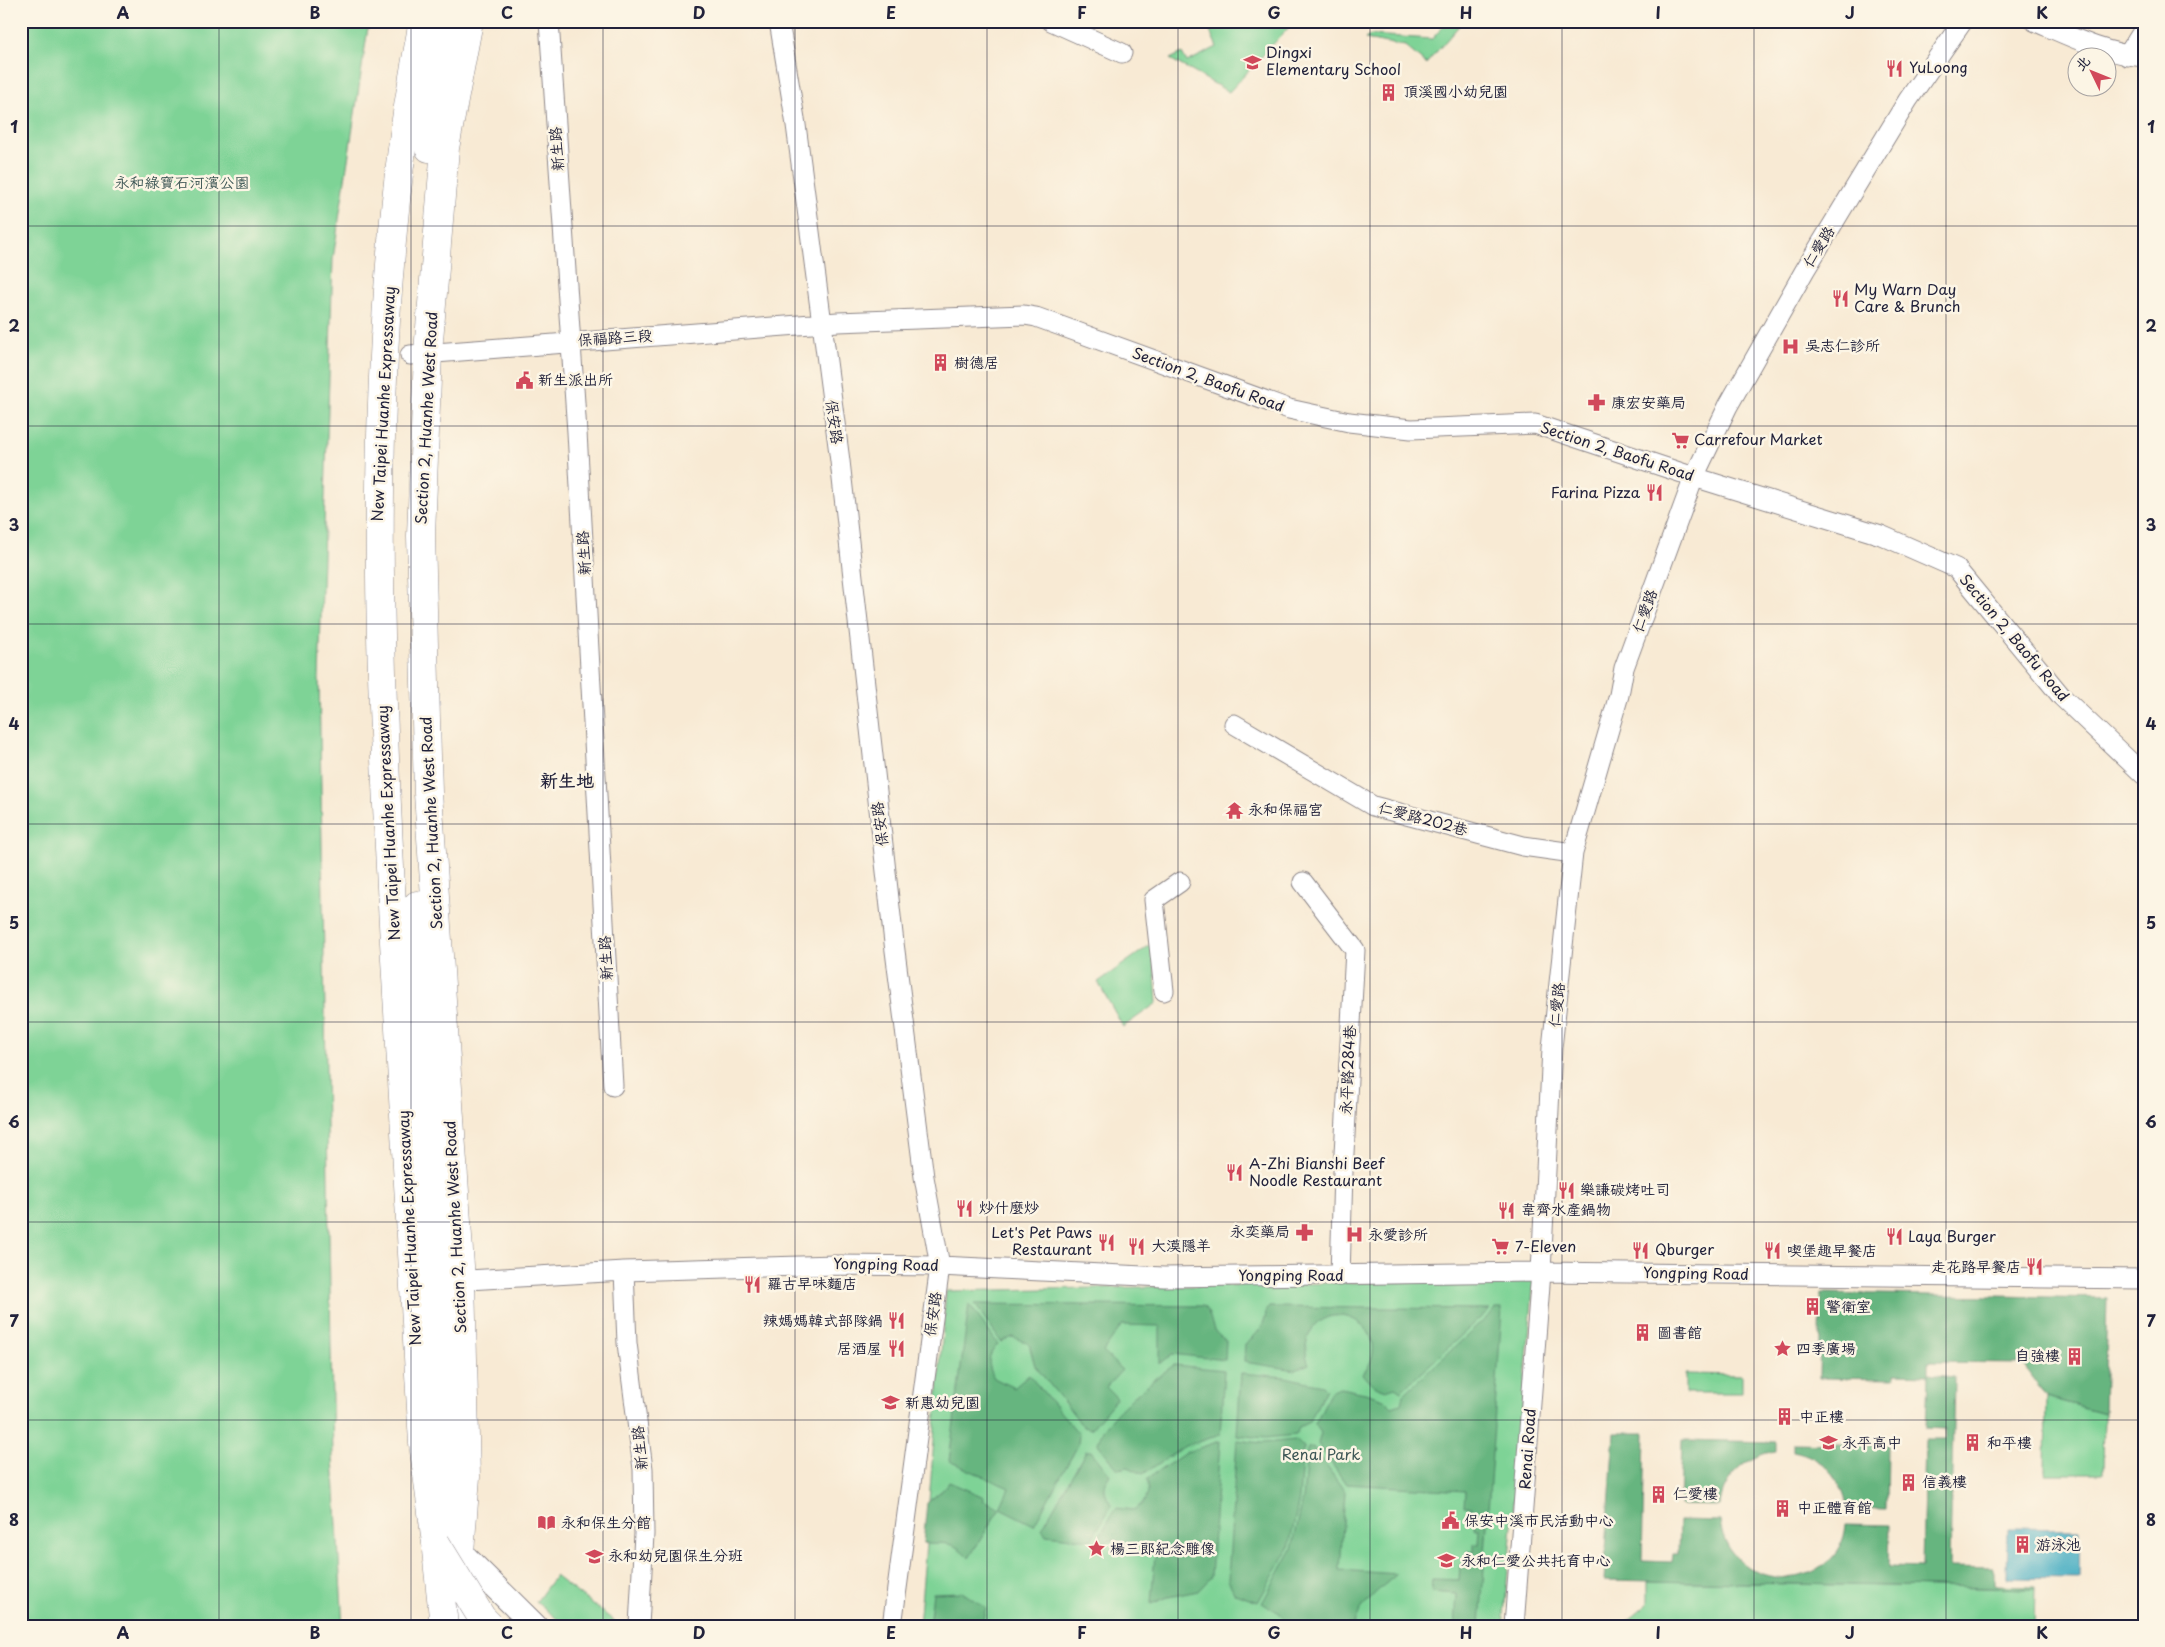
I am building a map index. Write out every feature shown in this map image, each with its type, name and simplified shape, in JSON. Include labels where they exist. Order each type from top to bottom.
[{"type":"main road","name":"New Taipei Huanhe Expressaway","points":[[423,21],[403,140],[392,247],[382,390],[379,526],[385,798],[423,1443],[446,1549],[444,1626]]},
{"type":"main road","name":"Section 2, Huanhe West Road","points":[[449,21],[435,90],[419,354],[421,536],[428,793],[450,1281],[466,1477],[446,1549],[467,1626]]},
{"type":"main road","name":"Section 2, Huanhe West Road","points":[[419,354],[445,148],[469,21]]},
{"type":"main road","points":[[446,1549],[482,1618],[490,1626]]},
{"type":"street","name":"新生路","points":[[548,21],[583,527],[613,1086]]},
{"type":"street","name":"保安路","points":[[779,21],[796,125],[840,461],[895,953],[924,1177],[940,1266],[892,1626]]},
{"type":"street","points":[[1050,21],[1122,53]]},
{"type":"street","name":"仁愛路","points":[[1541,1272],[1552,1048],[1573,853],[1619,694],[1624,668],[1694,477],[1728,406],[1805,270],[1908,100],[1963,21]]},
{"type":"street","points":[[2034,21],[2084,42],[2135,56],[2144,29]]},
{"type":"street","name":"Section 2, Baofu Road","points":[[821,324],[1024,315],[1036,317],[1289,409],[1349,422],[1411,428],[1535,424],[1694,477],[1880,535],[1956,568],[2062,697],[2144,775]]},
{"type":"street","name":"保福路三段","points":[[419,354],[570,341],[821,324]]},
{"type":"street","name":"仁愛路202巷","points":[[1234,724],[1373,806],[1523,846],[1573,853]]},
{"type":"street","points":[[1164,991],[1154,900],[1180,882]]},
{"type":"street","name":"永平路284巷","points":[[1303,882],[1355,950],[1343,1172],[1340,1276]]},
{"type":"street","name":"Yongping Road","points":[[450,1281],[624,1271],[836,1265],[940,1266],[1164,1277],[1541,1272],[2144,1279]]},
{"type":"street","name":"新生路","points":[[624,1271],[627,1342],[643,1468],[644,1534],[639,1626]]},
{"type":"street","name":"Renai Road","points":[[1514,1626],[1541,1272]]},
{"type":"street","points":[[446,1549],[535,1626]]},
{"type":"green space","name":"永和綠寶石河濱公園","points":[[21,21],[369,21],[333,259],[319,678],[333,1457],[343,1626],[21,1626]]},
{"type":"green space","points":[[1226,21],[1285,21],[1290,26],[1229,92],[1170,59],[1182,53],[1187,62],[1217,47],[1209,29]]},
{"type":"green space","points":[[1448,21],[1463,21],[1426,64],[1405,46],[1365,39],[1371,35],[1432,39]]},
{"type":"green space","points":[[1153,943],[1157,1003],[1123,1027],[1098,982]]},
{"type":"green space","name":"Renai Park","points":[[1534,1279],[1503,1626],[919,1626],[926,1544],[923,1543],[929,1501],[946,1291]]},
{"type":"green space","points":[[1821,1293],[2107,1298],[2104,1413],[2046,1397],[2023,1363],[1928,1362],[1928,1374],[1954,1377],[1950,1567],[1994,1568],[1994,1585],[2035,1586],[2035,1589],[1604,1580],[1614,1433],[1645,1433],[1642,1561],[1672,1562],[1673,1554],[1678,1554],[1679,1520],[1720,1521],[1728,1546],[1743,1564],[1763,1574],[1785,1578],[1807,1574],[1826,1564],[1840,1547],[1846,1524],[1890,1525],[1889,1566],[1922,1567],[1925,1439],[1945,1439],[1944,1429],[1926,1428],[1928,1375],[1895,1374],[1895,1379],[1819,1378]]},
{"type":"green space","points":[[969,1304],[998,1344],[989,1360],[994,1378],[1014,1388],[1029,1375],[1079,1434],[1078,1445],[1034,1525],[1000,1508],[1009,1488],[949,1461]]},
{"type":"green space","points":[[975,1304],[1203,1306],[1207,1310],[1213,1328],[1226,1340],[1225,1360],[1172,1354],[1160,1364],[1160,1326],[1122,1325],[1103,1352],[1122,1370],[1106,1387],[1117,1398],[1091,1429],[1084,1427],[1035,1366],[1029,1344],[1013,1337],[1001,1342]]},
{"type":"green space","points":[[1269,1307],[1490,1309],[1401,1391],[1395,1387],[1386,1390],[1373,1385],[1363,1374],[1372,1358],[1373,1343],[1367,1330],[1356,1321],[1344,1316],[1330,1317],[1317,1323],[1307,1340],[1306,1354],[1309,1364],[1295,1370],[1244,1362],[1245,1344],[1260,1329],[1266,1316],[1266,1310]]},
{"type":"green space","points":[[1496,1309],[1502,1309],[1480,1626],[1455,1626],[1457,1594],[1431,1592],[1432,1579],[1459,1580],[1460,1565],[1468,1565],[1468,1551],[1474,1552],[1474,1544],[1479,1544],[1480,1529],[1475,1529],[1476,1522],[1471,1521],[1472,1507],[1464,1507],[1465,1491],[1346,1484],[1318,1444],[1321,1433],[1315,1424],[1331,1391],[1340,1388],[1384,1399],[1392,1407],[1401,1404],[1403,1395]]},
{"type":"green space","points":[[1174,1365],[1224,1370],[1220,1435],[1185,1446],[1143,1474],[1128,1467],[1118,1469],[1098,1444],[1101,1434],[1129,1401]]},
{"type":"green space","points":[[1241,1373],[1285,1377],[1322,1385],[1326,1389],[1309,1422],[1299,1427],[1296,1435],[1265,1438],[1237,1435]]},
{"type":"green space","points":[[1685,1374],[1742,1375],[1742,1393],[1685,1393]]},
{"type":"green space","points":[[2046,1397],[2104,1413],[2103,1474],[2045,1474]]},
{"type":"green space","points":[[1237,1440],[1262,1443],[1296,1440],[1303,1447],[1299,1499],[1289,1548],[1258,1602],[1235,1594],[1228,1580]]},
{"type":"green space","points":[[1682,1440],[1776,1442],[1776,1451],[1756,1457],[1738,1469],[1726,1486],[1720,1506],[1680,1505]]},
{"type":"green space","points":[[1220,1441],[1211,1577],[1198,1591],[1168,1597],[1151,1604],[1155,1554],[1115,1540],[1095,1544],[1116,1508],[1133,1510],[1144,1501],[1148,1494],[1147,1479],[1187,1452]]},
{"type":"green space","points":[[1793,1443],[1888,1445],[1887,1509],[1847,1508],[1841,1488],[1829,1470],[1813,1458],[1793,1451]]},
{"type":"green space","points":[[1313,1447],[1345,1492],[1340,1570],[1397,1574],[1366,1603],[1353,1626],[1294,1626],[1278,1612],[1262,1603],[1292,1549],[1303,1499],[1307,1448]]},
{"type":"green space","points":[[1086,1451],[1091,1451],[1110,1475],[1106,1482],[1105,1490],[1107,1498],[1112,1505],[1091,1540],[1046,1535],[1042,1528]]},
{"type":"green space","points":[[949,1482],[984,1497],[983,1500],[1000,1508],[969,1558],[958,1548],[948,1544],[923,1543],[927,1503],[946,1487]]},
{"type":"green space","points":[[555,1576],[621,1626],[566,1626],[536,1602]]},
{"type":"green space","points":[[1648,1581],[2035,1589],[2034,1626],[1621,1626],[1648,1603]]},
{"type":"green space","points":[[962,1592],[986,1608],[981,1626],[929,1626],[933,1593]]},
{"type":"water","points":[[2008,1528],[2080,1529],[2079,1578],[2007,1577]]},
{"type":"place","name":"Dingxi Elementary School","points":[[1252,62]]},
{"type":"place","name":"YuLoong","points":[[1895,68]]},
{"type":"place","name":"頂溪國小幼兒園","points":[[1389,92]]},
{"type":"place","name":"My Warn Day Care & Brunch","points":[[1840,299]]},
{"type":"place","name":"吳志仁診所","points":[[1791,346]]},
{"type":"place","name":"樹德居","points":[[940,363]]},
{"type":"place","name":"新生派出所","points":[[524,380]]},
{"type":"place","name":"康宏安藥局","points":[[1597,403]]},
{"type":"place","name":"Carrefour Market","points":[[1680,440]]},
{"type":"place","name":"Farina Pizza","points":[[1654,493]]},
{"type":"place","name":"永和保福宮","points":[[1234,810]]},
{"type":"place","name":"A-Zhi Bianshi Beef Noodle Restaurant","points":[[1235,1173]]},
{"type":"place","name":"樂謙碳烤吐司","points":[[1566,1190]]},
{"type":"place","name":"炒什麼炒","points":[[965,1208]]},
{"type":"place","name":"韋齊水產鍋物","points":[[1507,1210]]},
{"type":"place","name":"永奕藥局","points":[[1304,1232]]},
{"type":"place","name":"永愛診所","points":[[1354,1235]]},
{"type":"place","name":"Laya Burger","points":[[1894,1237]]},
{"type":"place","name":"Let's Pet Paws Restaurant","points":[[1106,1242]]},
{"type":"place","name":"大漠隱羊","points":[[1137,1246]]},
{"type":"place","name":"7-Eleven","points":[[1501,1247]]},
{"type":"place","name":"Qburger","points":[[1641,1250]]},
{"type":"place","name":"喫堡趣早餐店","points":[[1773,1251]]},
{"type":"place","name":"走花路早餐店","points":[[2035,1267]]},
{"type":"place","name":"羅古早味麵店","points":[[753,1284]]},
{"type":"place","name":"警衛室","points":[[1812,1307]]},
{"type":"place","name":"辣媽媽韓式部隊鍋","points":[[897,1321]]},
{"type":"place","name":"圖書館","points":[[1643,1333]]},
{"type":"place","name":"居酒屋","points":[[896,1349]]},
{"type":"place","name":"四季廣場","points":[[1782,1349]]},
{"type":"place","name":"自強樓","points":[[2074,1356]]},
{"type":"place","name":"新惠幼兒園","points":[[891,1403]]},
{"type":"place","name":"中正樓","points":[[1785,1417]]},
{"type":"place","name":"永平高中","points":[[1828,1443]]},
{"type":"place","name":"和平樓","points":[[1973,1443]]},
{"type":"place","name":"信義樓","points":[[1908,1482]]},
{"type":"place","name":"仁愛樓","points":[[1659,1494]]},
{"type":"place","name":"中正體育館","points":[[1783,1508]]},
{"type":"place","name":"保安中溪市民活動中心","points":[[1450,1521]]},
{"type":"place","name":"永和保生分館","points":[[547,1523]]},
{"type":"place","name":"游泳池","points":[[2022,1545]]},
{"type":"place","name":"楊三郎紀念雕像","points":[[1096,1549]]},
{"type":"place","name":"永和幼兒園保生分班","points":[[594,1556]]},
{"type":"place","name":"永和仁愛公共托育中心","points":[[1447,1561]]},
{"type":"district","name":"新生地","points":[[567,781]]}]
